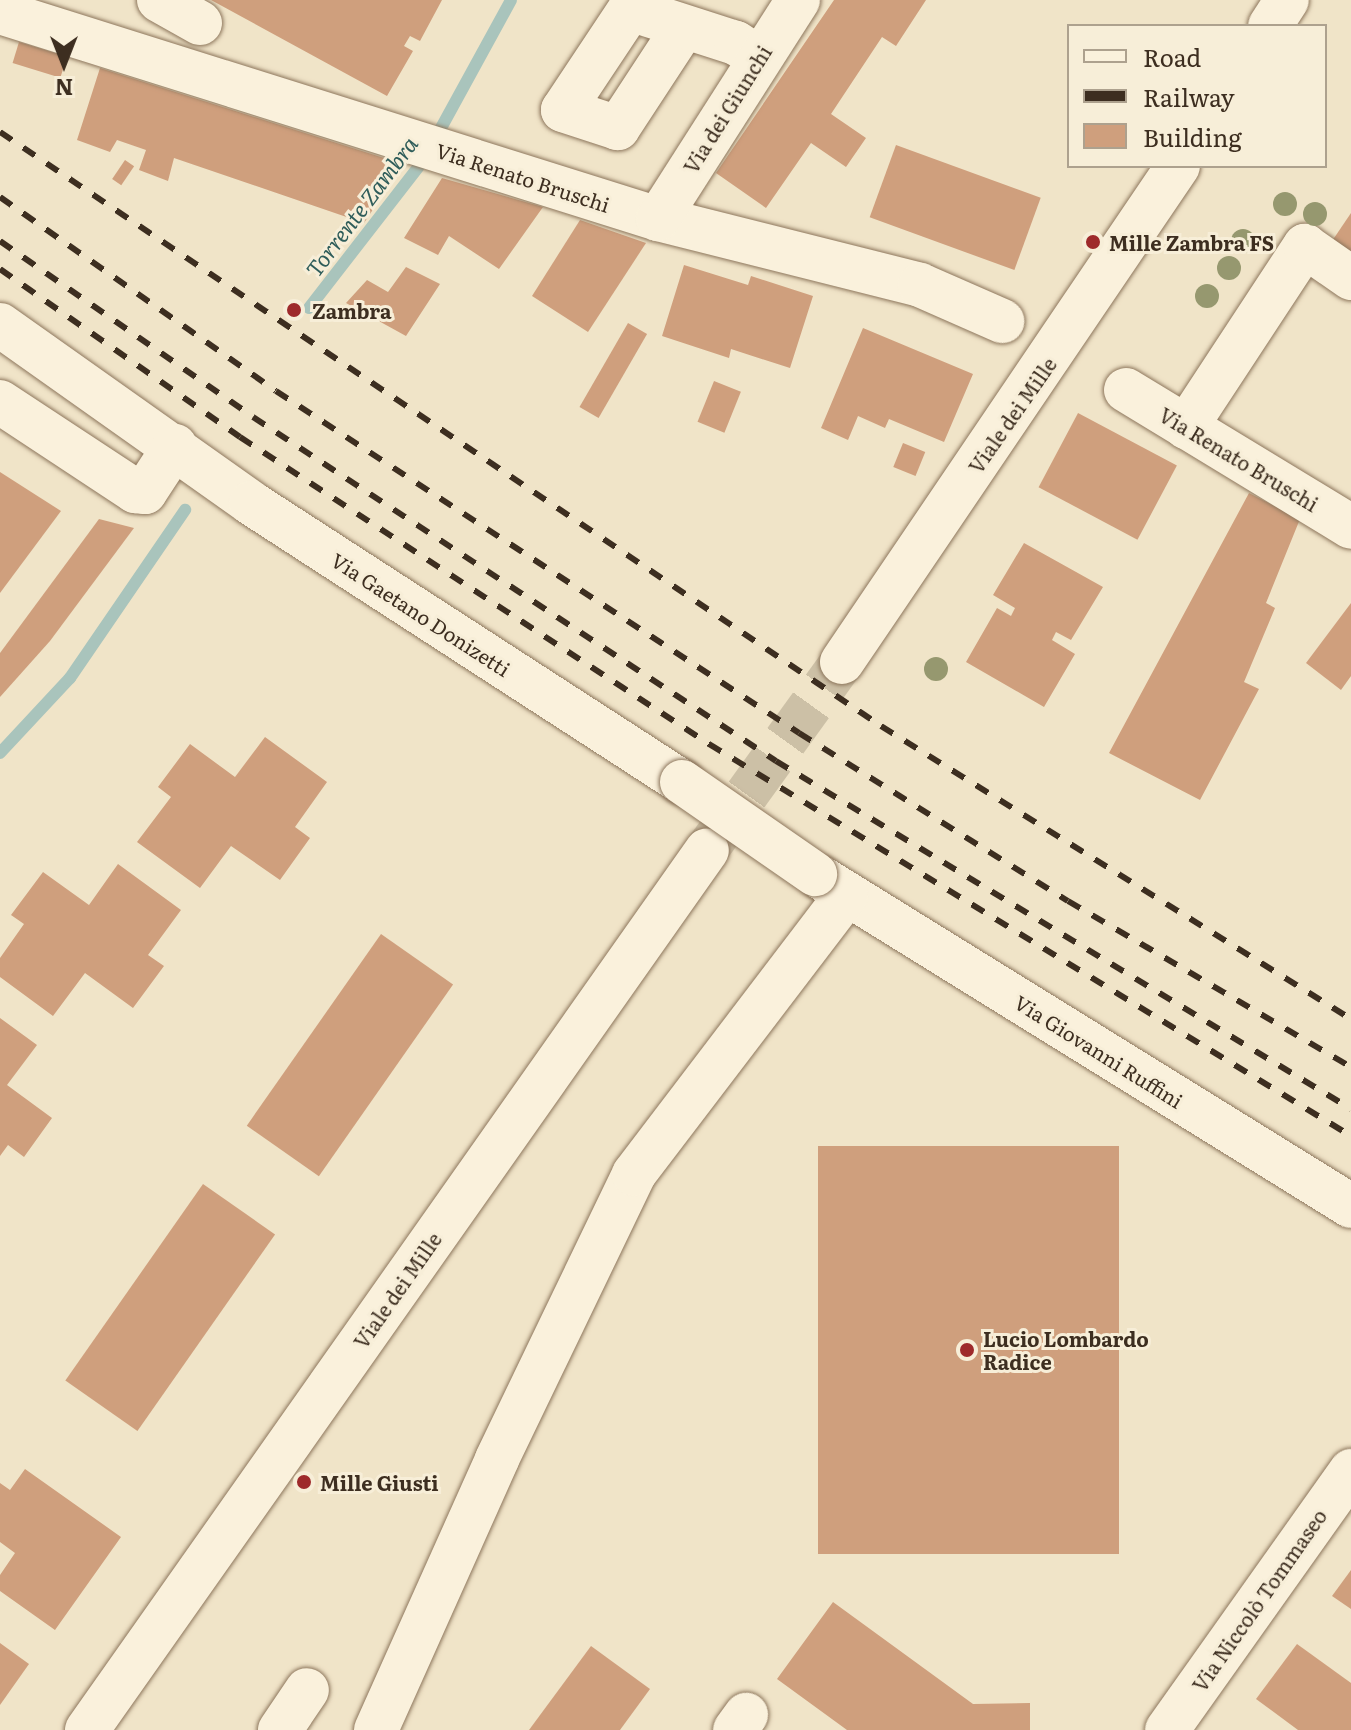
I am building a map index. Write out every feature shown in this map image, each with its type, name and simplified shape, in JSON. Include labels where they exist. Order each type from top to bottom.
[{"type":"street","points":[[159,0],[200,23]]},
{"type":"street","name":"Via dei Giunchi","points":[[658,219],[798,0]]},
{"type":"street","points":[[1271,24],[1287,0]]},
{"type":"street","name":"Via Renato Bruschi","points":[[0,12],[658,219],[920,285],[1002,321]]},
{"type":"street","points":[[684,27],[736,43],[759,58]]},
{"type":"street","name":"Viale dei Mille","points":[[842,662],[1177,168]]},
{"type":"street","points":[[1186,427],[1305,246],[1351,278]]},
{"type":"street","name":"Via Gaetano Donizetti","points":[[0,325],[175,446],[251,503],[682,782],[831,885]]},
{"type":"street","name":"Via Renato Bruschi","points":[[1126,390],[1351,527]]},
{"type":"street","points":[[0,402],[135,491],[145,492],[153,483],[175,446]]},
{"type":"street","name":"Viale dei Mille","points":[[87,1730],[707,850]]},
{"type":"street","points":[[376,1730],[497,1459],[634,1174],[831,885]]},
{"type":"street","name":"Via Giovanni Ruffini","points":[[831,885],[1351,1206]]},
{"type":"street","name":"Via Niccolò Tommaseo","points":[[1167,1730],[1351,1471]]},
{"type":"street","points":[[280,1730],[307,1690]]},
{"type":"building","points":[[211,0],[442,0],[420,41],[410,36],[404,46],[413,51],[387,96]]},
{"type":"building","points":[[834,0],[926,0],[896,46],[882,37],[831,114],[866,138],[846,167],[811,143],[766,208],[716,173]]},
{"type":"building","points":[[19,42],[67,57],[60,78],[13,63]]},
{"type":"building","points":[[100,68],[403,164],[364,223],[174,158],[168,181],[139,170],[146,150],[117,140],[110,152],[77,140]]},
{"type":"building","points":[[896,145],[1041,198],[1014,270],[870,217]]},
{"type":"building","points":[[125,160],[134,166],[121,185],[112,179]]},
{"type":"building","points":[[442,178],[543,207],[499,269],[449,236],[438,255],[404,238]]},
{"type":"building","points":[[1351,213],[1351,262],[1328,247]]},
{"type":"building","points":[[580,220],[646,243],[588,332],[532,296]]},
{"type":"building","points":[[684,265],[748,285],[751,276],[813,296],[790,368],[731,349],[729,358],[662,336]]},
{"type":"building","points":[[406,267],[440,284],[406,336],[346,303],[367,280],[388,292]]},
{"type":"building","points":[[628,323],[647,334],[599,418],[580,407]]},
{"type":"building","points":[[863,328],[973,374],[944,442],[889,419],[885,428],[858,416],[848,440],[821,428]]},
{"type":"building","points":[[714,381],[741,392],[724,433],[698,422]]},
{"type":"building","points":[[1078,413],[1177,466],[1137,540],[1039,487]]},
{"type":"building","points":[[903,443],[925,452],[916,476],[893,467]]},
{"type":"building","points":[[0,472],[61,511],[0,593]]},
{"type":"building","points":[[1249,493],[1300,519],[1266,603],[1275,608],[1244,682],[1259,689],[1200,800],[1109,753]]},
{"type":"building","points":[[99,519],[134,528],[50,641],[0,697],[0,653]]},
{"type":"building","points":[[1024,543],[1103,587],[1071,640],[1056,632],[1052,640],[1075,654],[1044,707],[966,662],[997,608],[1011,616],[1015,608],[993,595]]},
{"type":"building","points":[[1351,603],[1351,676],[1341,690],[1306,663]]},
{"type":"building","points":[[265,737],[327,782],[295,827],[310,838],[280,880],[231,846],[200,888],[137,842],[171,797],[158,787],[190,744],[235,777]]},
{"type":"building","points":[[118,864],[181,910],[148,955],[164,966],[133,1008],[85,973],[53,1016],[0,977],[0,958],[24,924],[11,915],[43,872],[89,905]]},
{"type":"building","points":[[381,934],[453,984],[319,1176],[247,1126]]},
{"type":"building","points":[[0,1018],[37,1045],[7,1085],[52,1118],[24,1157],[8,1145],[0,1156]]},
{"type":"building","name":"Lucio Lombardo Radice","points":[[818,1146],[1119,1146],[1119,1554],[818,1554]]},
{"type":"building","points":[[203,1184],[275,1234],[137,1431],[65,1381]]},
{"type":"building","points":[[25,1469],[121,1537],[55,1630],[0,1591],[0,1575],[15,1553],[0,1542],[0,1483],[10,1490]]},
{"type":"building","points":[[1351,1570],[1351,1609],[1332,1596]]},
{"type":"building","points":[[833,1602],[973,1704],[1030,1703],[1030,1730],[847,1730],[777,1679]]},
{"type":"building","points":[[0,1643],[29,1664],[0,1705]]},
{"type":"building","points":[[1297,1644],[1351,1683],[1351,1730],[1298,1730],[1256,1699]]},
{"type":"building","points":[[591,1646],[650,1689],[620,1730],[529,1730]]},
{"type":"waterway","name":"Torrente Zambra","points":[[435,139],[511,0]]},
{"type":"waterway","name":"Torrente Zambra","points":[[309,308],[427,156]]},
{"type":"waterway","name":"Torrente Zambra","points":[[0,753],[70,678],[185,510]]},
{"type":"tunnel","points":[[708,848],[842,662]]},
{"type":"railway","points":[[0,132],[881,726],[1351,1019]]},
{"type":"railway","points":[[0,197],[276,391],[799,733],[1068,901],[1351,1067]]},
{"type":"railway","points":[[0,241],[253,417],[776,761],[1351,1109]]},
{"type":"railway","points":[[0,269],[240,437],[709,744],[1351,1136]]},
{"type":"place","name":"Mille Zambra FS","points":[[1093,242]]},
{"type":"place","name":"Zambra","points":[[294,310]]},
{"type":"place","name":"Lucio Lombardo Radice","points":[[967,1350]]},
{"type":"place","name":"Mille Giusti","points":[[304,1482]]}]
